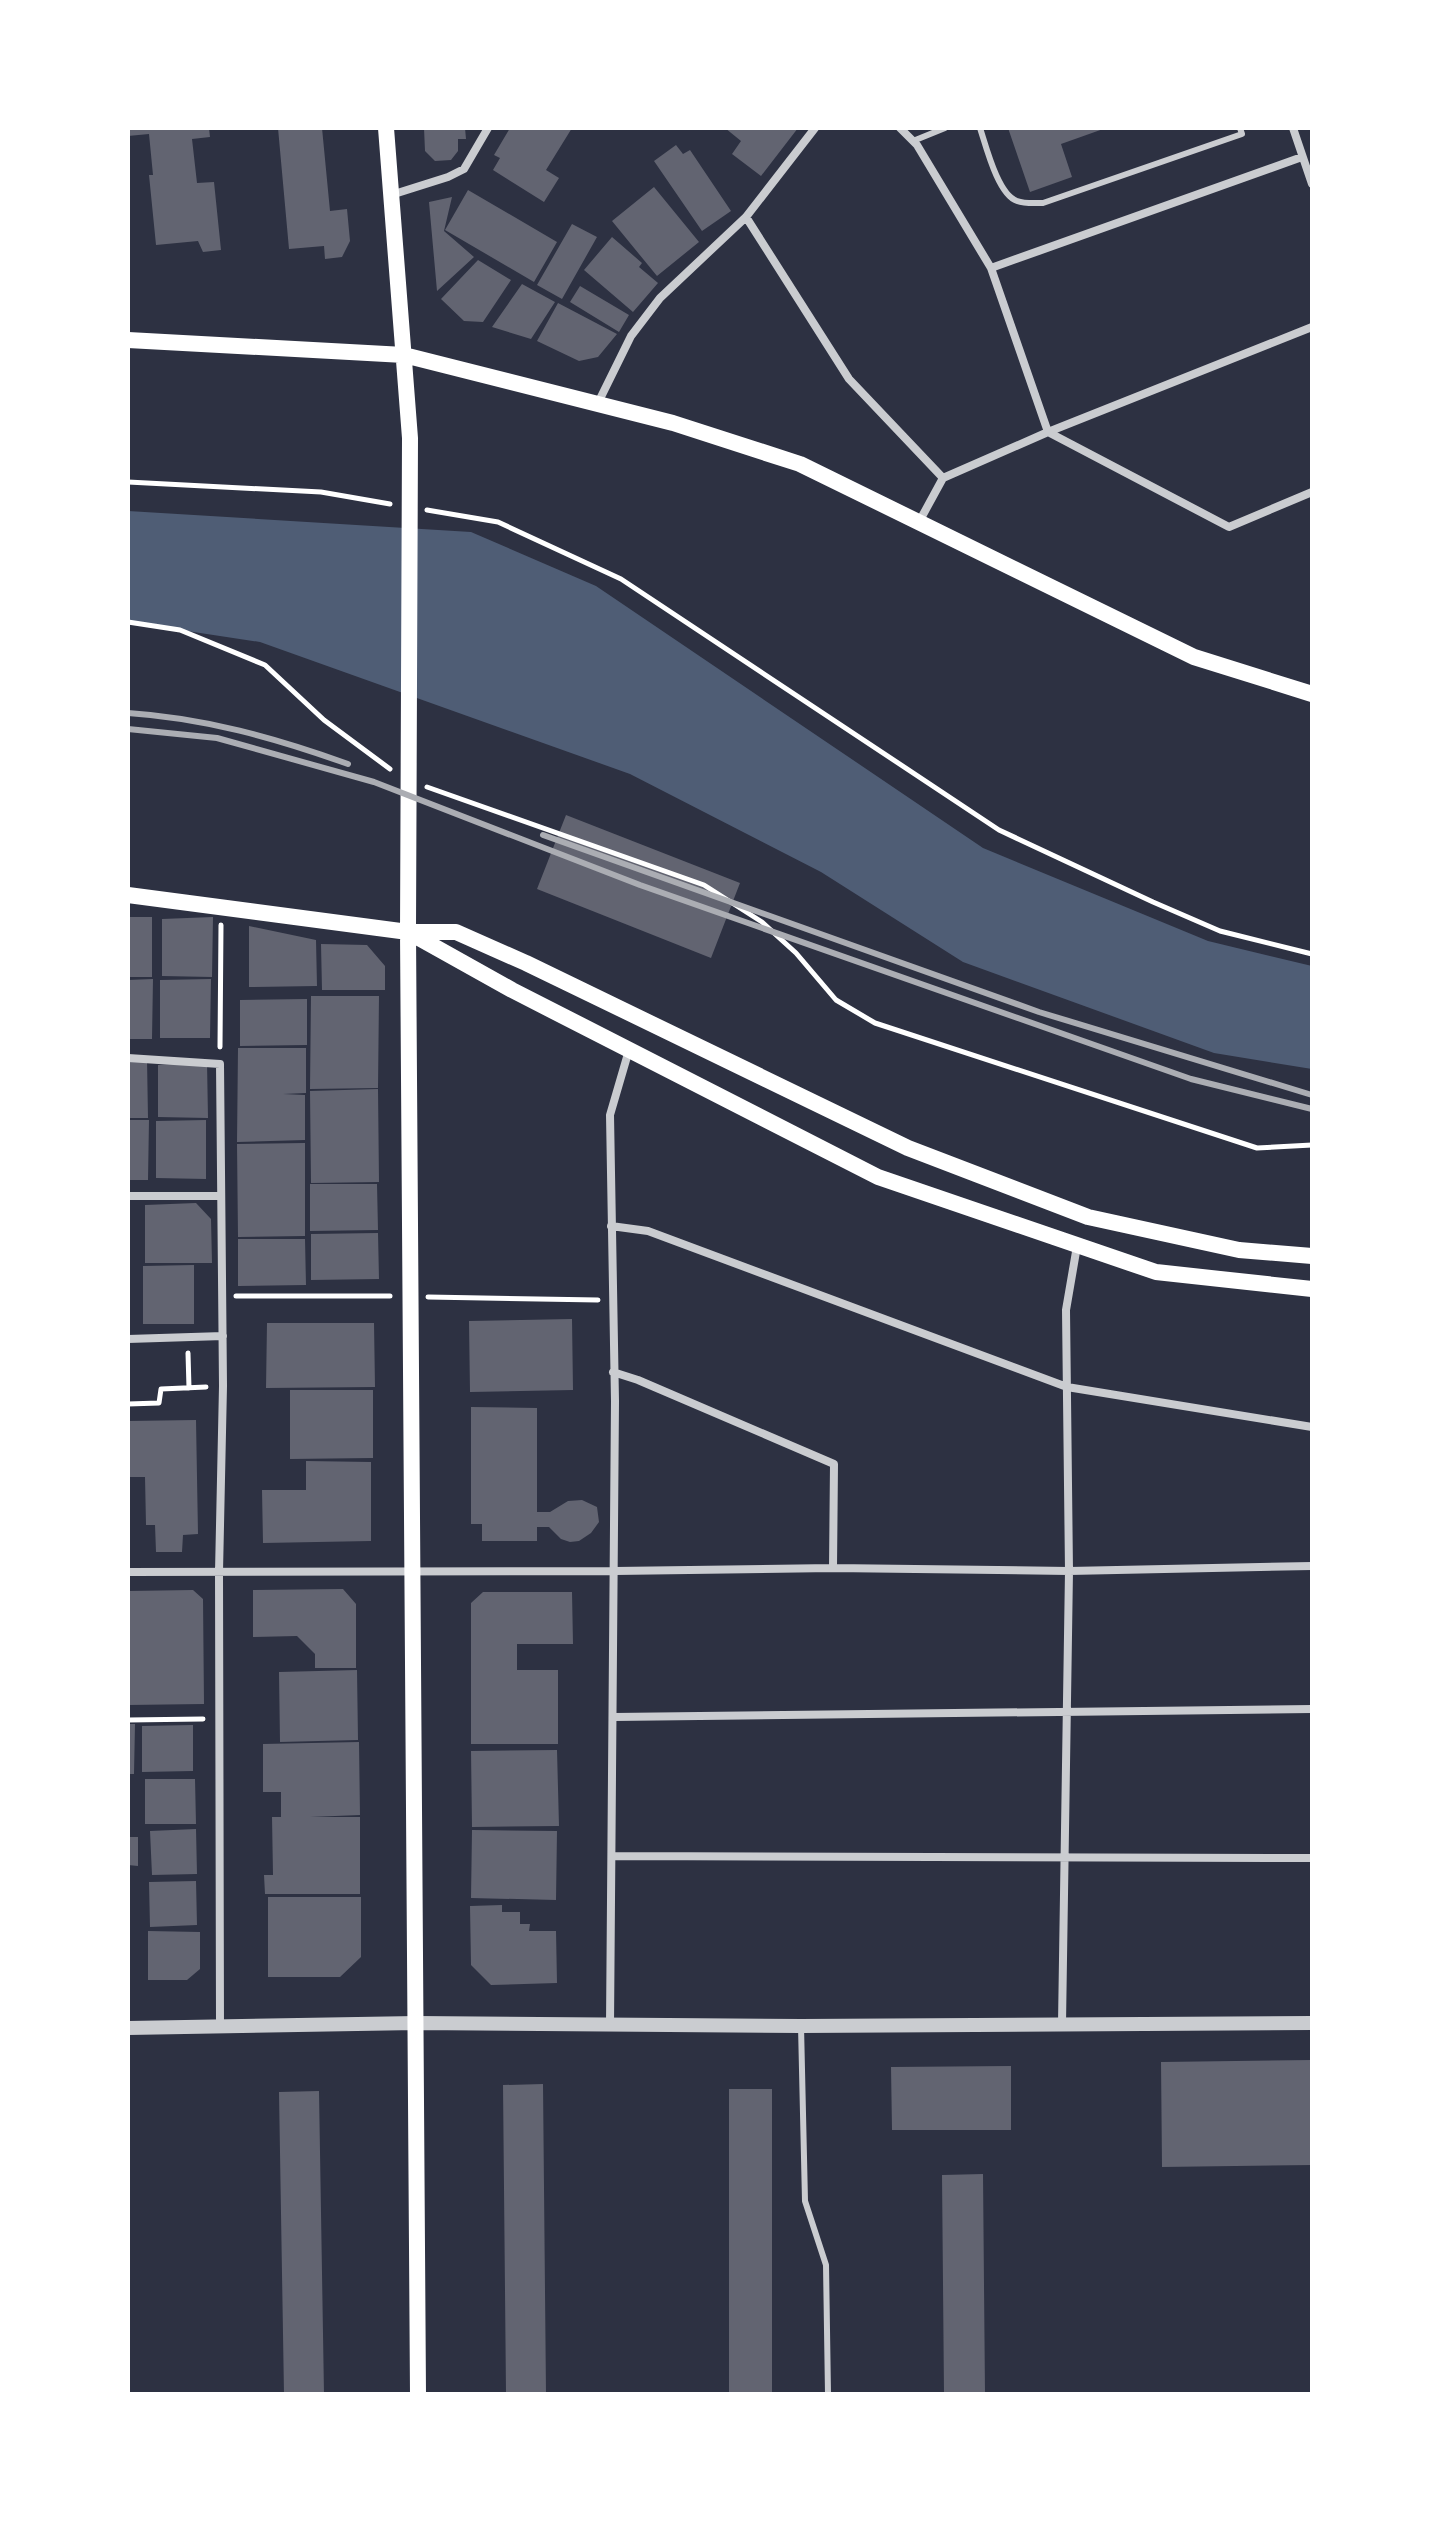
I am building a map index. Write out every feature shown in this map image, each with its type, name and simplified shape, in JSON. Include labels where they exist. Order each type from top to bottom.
[{"type":"main road","points":[[386,128],[410,438],[408,932],[418,2394]]},
{"type":"main road","points":[[128,340],[404,355],[673,423],[800,464],[1194,657],[1312,694]]},
{"type":"main road","points":[[128,895],[408,932],[456,932],[908,1148],[1088,1217],[1239,1250],[1312,1256]]},
{"type":"main road","points":[[408,932],[512,990],[878,1177],[1156,1272],[1312,1289]]},
{"type":"street","points":[[391,195],[464,169],[488,128]]},
{"type":"street","points":[[598,403],[631,336],[660,298],[746,217],[815,128]]},
{"type":"street","points":[[900,128],[913,141],[991,268],[1048,432],[1229,527],[1312,492]]},
{"type":"street","points":[[1293,128],[1312,184]]},
{"type":"street","points":[[991,268],[1302,157]]},
{"type":"street","points":[[746,217],[849,379],[943,478]]},
{"type":"street","points":[[919,522],[943,478],[1048,432],[1312,327]]},
{"type":"street","points":[[610,2025],[615,1571],[610,1115],[629,1050]]},
{"type":"street","points":[[128,1058],[220,1064],[223,1336],[219,1572],[220,2025]]},
{"type":"street","points":[[128,1196],[221,1196]]},
{"type":"street","points":[[611,1226],[648,1231],[1067,1387],[1312,1427]]},
{"type":"street","points":[[1062,2024],[1069,1571],[1066,1310],[1077,1245]]},
{"type":"street","points":[[128,1339],[223,1336]]},
{"type":"street","points":[[613,1372],[834,1464],[833,1568]]},
{"type":"street","points":[[128,1572],[833,1568],[1069,1571],[1312,1566]]},
{"type":"street","points":[[614,1717],[1312,1709]]},
{"type":"street","points":[[612,1856],[1312,1858]]},
{"type":"street","points":[[128,2028],[416,2023],[801,2026],[1312,2023]]},
{"type":"lane","points":[[913,141],[945,128]]},
{"type":"lane","points":[[980,128],[1001,186],[1014,201],[1043,203],[1242,134],[1240,128]]},
{"type":"lane","points":[[801,2026],[805,2201],[826,2265],[828,2394]]},
{"type":"path","points":[[128,482],[321,492],[395,504]]},
{"type":"path","points":[[424,509],[498,522],[621,579],[999,830],[1220,931],[1312,954]]},
{"type":"path","points":[[128,622],[180,630],[265,665],[324,720],[393,771]]},
{"type":"path","points":[[419,785],[704,885],[762,922],[796,953],[836,1000],[875,1023],[1257,1148],[1312,1145]]},
{"type":"path","points":[[220,1064],[221,906]]},
{"type":"path","points":[[222,1296],[611,1300]]},
{"type":"path","points":[[187,1337],[189,1388]]},
{"type":"path","points":[[128,1404],[159,1403],[161,1389],[223,1386]]},
{"type":"path","points":[[128,1720],[220,1718]]},
{"type":"water","points":[[128,511],[471,532],[596,586],[983,848],[1208,941],[1312,966],[1312,1069],[1214,1053],[963,962],[821,872],[630,774],[260,642],[128,622]]},
{"type":"building","points":[[128,128],[209,128],[210,137],[192,139],[197,183],[214,182],[221,250],[203,252],[198,241],[156,245],[149,175],[153,175],[149,134],[128,136]]},
{"type":"building","points":[[278,128],[322,128],[330,211],[347,209],[350,241],[342,257],[325,259],[324,246],[289,249]]},
{"type":"building","points":[[424,128],[465,128],[466,139],[458,139],[458,151],[451,160],[435,161],[425,151]]},
{"type":"building","points":[[510,128],[572,128],[546,170],[559,178],[544,202],[493,170],[500,158],[494,155]]},
{"type":"building","points":[[725,128],[798,128],[761,176],[732,154],[741,141]]},
{"type":"building","points":[[1008,128],[1106,128],[1061,144],[1072,177],[1030,192]]},
{"type":"building","points":[[676,145],[683,154],[690,150],[731,211],[702,231],[654,161]]},
{"type":"building","points":[[654,187],[699,242],[657,276],[612,221]]},
{"type":"building","points":[[468,190],[557,242],[534,282],[445,230]]},
{"type":"building","points":[[452,197],[444,231],[474,257],[437,291],[429,202]]},
{"type":"building","points":[[572,224],[597,237],[562,299],[537,285]]},
{"type":"building","points":[[612,237],[642,263],[639,267],[658,283],[633,312],[584,270]]},
{"type":"building","points":[[478,260],[511,280],[483,322],[464,321],[441,299]]},
{"type":"building","points":[[522,284],[555,302],[531,339],[492,327]]},
{"type":"building","points":[[580,286],[629,315],[619,332],[570,302]]},
{"type":"building","points":[[558,303],[617,334],[598,357],[579,361],[537,341]]},
{"type":"building","points":[[566,815],[740,883],[711,958],[537,889]]},
{"type":"building","points":[[128,917],[152,917],[152,977],[128,977]]},
{"type":"building","points":[[213,917],[212,977],[162,976],[162,919]]},
{"type":"building","points":[[249,926],[316,940],[317,986],[249,987]]},
{"type":"building","points":[[321,944],[367,945],[385,966],[385,990],[322,990]]},
{"type":"building","points":[[153,979],[152,1039],[128,1039],[128,980]]},
{"type":"building","points":[[211,979],[210,1038],[160,1038],[160,980]]},
{"type":"building","points":[[311,996],[379,996],[378,1088],[310,1089]]},
{"type":"building","points":[[307,999],[307,1045],[240,1046],[240,1000]]},
{"type":"building","points":[[238,1048],[306,1048],[306,1093],[283,1094],[305,1095],[305,1140],[237,1142]]},
{"type":"building","points":[[128,1059],[147,1059],[148,1118],[128,1118]]},
{"type":"building","points":[[207,1062],[208,1118],[158,1117],[158,1065]]},
{"type":"building","points":[[378,1089],[379,1182],[311,1183],[310,1091]]},
{"type":"building","points":[[128,1120],[149,1120],[148,1180],[128,1180]]},
{"type":"building","points":[[206,1120],[206,1179],[156,1178],[156,1121]]},
{"type":"building","points":[[305,1143],[305,1236],[238,1237],[237,1144]]},
{"type":"building","points":[[310,1184],[377,1184],[378,1230],[310,1231]]},
{"type":"building","points":[[196,1203],[211,1219],[212,1263],[145,1263],[145,1205]]},
{"type":"building","points":[[378,1233],[379,1279],[311,1280],[311,1234]]},
{"type":"building","points":[[238,1239],[305,1239],[306,1285],[238,1286]]},
{"type":"building","points":[[194,1265],[194,1324],[143,1324],[143,1266]]},
{"type":"building","points":[[572,1319],[573,1390],[470,1392],[469,1321]]},
{"type":"building","points":[[267,1323],[374,1323],[375,1387],[266,1388]]},
{"type":"building","points":[[290,1390],[373,1390],[373,1458],[290,1459]]},
{"type":"building","points":[[471,1407],[537,1408],[537,1512],[550,1512],[568,1501],[582,1500],[597,1507],[599,1522],[591,1533],[579,1541],[570,1542],[561,1539],[549,1527],[537,1527],[537,1541],[482,1541],[482,1524],[471,1524]]},
{"type":"building","points":[[196,1420],[198,1534],[183,1535],[182,1552],[156,1552],[155,1525],[146,1525],[145,1477],[128,1477],[128,1421]]},
{"type":"building","points":[[306,1461],[371,1462],[371,1541],[263,1543],[262,1490],[306,1490]]},
{"type":"building","points":[[343,1589],[356,1604],[356,1668],[315,1668],[315,1654],[297,1636],[253,1637],[253,1590]]},
{"type":"building","points":[[193,1590],[203,1599],[204,1704],[128,1705],[128,1591]]},
{"type":"building","points":[[483,1592],[572,1592],[573,1644],[517,1644],[517,1670],[558,1670],[558,1744],[471,1744],[471,1603]]},
{"type":"building","points":[[357,1670],[358,1740],[280,1742],[279,1672]]},
{"type":"building","points":[[128,1724],[135,1724],[134,1774],[128,1774]]},
{"type":"building","points":[[193,1725],[193,1771],[142,1772],[142,1726]]},
{"type":"building","points":[[359,1742],[360,1815],[310,1817],[360,1817],[360,1894],[265,1894],[264,1875],[273,1875],[272,1817],[281,1817],[281,1792],[263,1792],[263,1744]]},
{"type":"building","points":[[557,1750],[559,1826],[472,1827],[471,1751]]},
{"type":"building","points":[[145,1779],[195,1779],[196,1824],[145,1824]]},
{"type":"building","points":[[196,1829],[197,1874],[152,1875],[150,1831]]},
{"type":"building","points":[[472,1830],[557,1831],[556,1900],[471,1898]]},
{"type":"building","points":[[128,1837],[138,1837],[138,1866],[128,1865]]},
{"type":"building","points":[[196,1881],[197,1925],[150,1927],[149,1882]]},
{"type":"building","points":[[268,1897],[361,1897],[361,1957],[340,1977],[268,1977]]},
{"type":"building","points":[[502,1905],[502,1912],[520,1912],[520,1924],[530,1924],[529,1931],[556,1931],[557,1983],[491,1985],[471,1965],[470,1906]]},
{"type":"building","points":[[148,1931],[200,1932],[200,1969],[187,1980],[148,1980]]},
{"type":"building","points":[[1312,2060],[1312,2165],[1162,2167],[1161,2062]]},
{"type":"building","points":[[1011,2066],[1011,2130],[892,2130],[891,2067]]},
{"type":"building","points":[[543,2084],[546,2394],[506,2394],[503,2085]]},
{"type":"building","points":[[729,2089],[772,2089],[772,2394],[729,2394]]},
{"type":"building","points":[[319,2091],[324,2394],[284,2394],[279,2092]]},
{"type":"building","points":[[983,2174],[985,2394],[944,2394],[942,2175]]},
{"type":"railway","points":[[128,713],[184,719],[240,731],[348,764]]},
{"type":"railway","points":[[128,729],[217,738],[374,782],[640,885],[1191,1079],[1312,1109]]},
{"type":"railway","points":[[543,835],[1039,1012],[1312,1095]]}]
